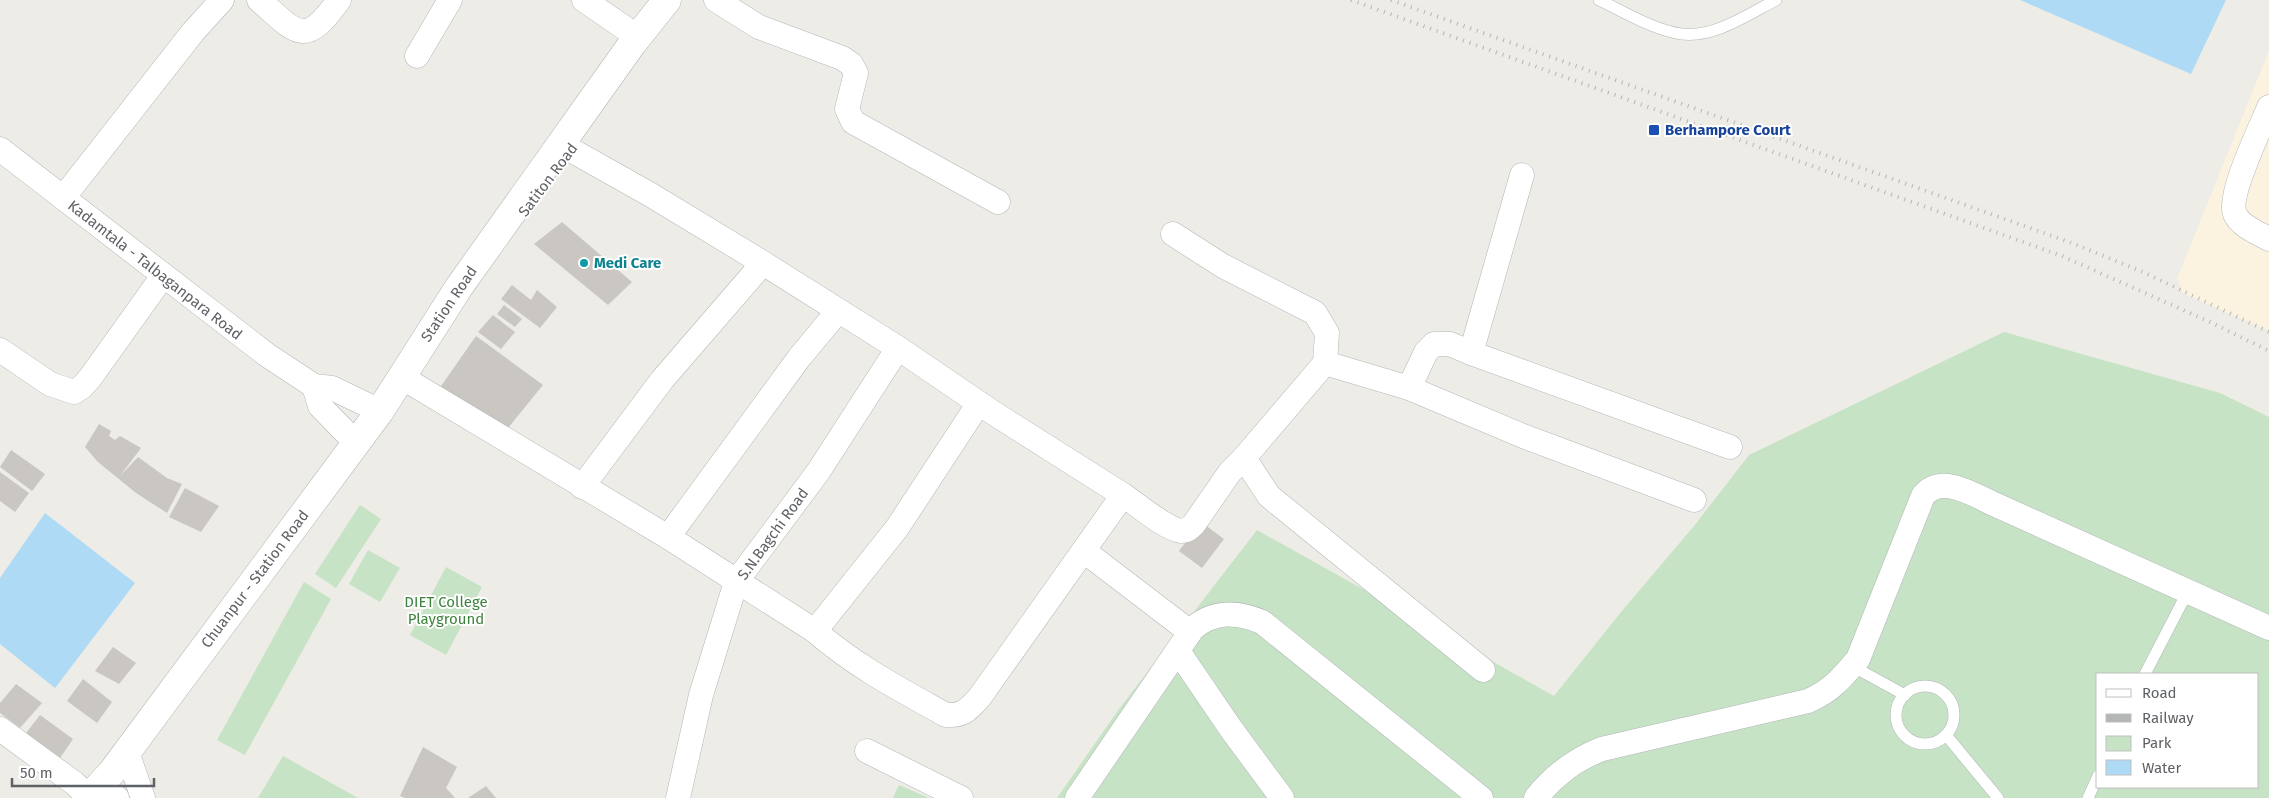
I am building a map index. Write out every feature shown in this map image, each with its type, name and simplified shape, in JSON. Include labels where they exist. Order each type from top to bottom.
[{"type":"street","points":[[63,198],[193,32],[222,0]]},
{"type":"street","points":[[259,0],[287,26],[300,32],[312,31],[324,22],[339,0]]},
{"type":"street","points":[[417,56],[450,0]]},
{"type":"street","points":[[584,0],[629,31]]},
{"type":"street","name":"Station Road","points":[[409,367],[415,334],[477,242],[546,150],[629,31],[654,0]]},
{"type":"street","name":"Station Road","points":[[409,367],[458,287],[626,52],[667,0]]},
{"type":"street","name":"Satiton Road","points":[[409,367],[434,346],[498,246],[571,150],[641,49],[681,0]]},
{"type":"street","points":[[716,0],[759,27],[842,58],[851,64],[856,73],[847,109],[853,122],[998,202]]},
{"type":"street","points":[[2269,107],[2239,180],[2234,203],[2235,214],[2248,227],[2269,239]]},
{"type":"street","name":"Kadamtala - Talbaganpara Road","points":[[0,149],[231,329],[314,386],[332,388],[380,411]]},
{"type":"street","points":[[571,150],[644,190],[898,348],[979,403],[1124,494],[1168,525],[1180,530],[1188,530],[1230,472],[1325,364],[1327,333],[1315,313],[1223,266],[1173,234]]},
{"type":"street","points":[[1472,353],[1522,175]]},
{"type":"street","points":[[582,486],[662,380],[762,263]]},
{"type":"street","points":[[0,350],[50,384],[74,392],[82,387],[90,378],[163,276]]},
{"type":"street","points":[[668,537],[799,358],[838,311]]},
{"type":"street","points":[[1409,388],[1426,352],[1434,344],[1450,344],[1730,447]]},
{"type":"street","name":"S.N.Bagchi Road","points":[[678,798],[702,695],[736,582],[818,472],[898,348]]},
{"type":"street","points":[[1325,364],[1409,388],[1523,436],[1694,500]]},
{"type":"street","points":[[409,367],[582,486],[668,537],[815,632],[832,646],[884,681],[946,715],[956,716],[965,713],[979,698],[1124,494]]},
{"type":"street","name":"Chuanpur - Station Road","points":[[99,795],[127,752],[380,411],[409,367]]},
{"type":"street","points":[[314,386],[320,406],[356,443]]},
{"type":"street","points":[[815,632],[897,528],[979,403]]},
{"type":"street","points":[[1244,458],[1269,496],[1483,670]]},
{"type":"street","points":[[1536,798],[1560,772],[1581,757],[1602,749],[1808,701],[1825,693],[1841,680],[1858,659],[1923,496],[1928,488],[1938,485],[1953,486],[1988,501],[2269,628]]},
{"type":"street","points":[[1084,551],[1184,641],[1231,730],[1282,798]]},
{"type":"street","points":[[1077,798],[1184,641],[1204,619],[1217,615],[1248,615],[1262,622],[1481,798]]},
{"type":"street","points":[[0,729],[74,783],[99,795]]},
{"type":"street","points":[[867,751],[961,798]]},
{"type":"street","points":[[127,752],[142,798]]},
{"type":"lane","points":[[1599,0],[1654,25],[1682,34],[1713,30],[1776,0]]},
{"type":"lane","points":[[2146,673],[2188,591]]},
{"type":"lane","points":[[1852,666],[1905,695]]},
{"type":"lane","points":[[1920,686],[1938,689],[1945,694],[1953,710],[1954,719],[1946,735],[1940,740],[1926,744],[1911,740],[1905,736],[1900,730],[1896,715],[1900,701],[1905,695],[1920,686]]},
{"type":"lane","points":[[1946,735],[1998,798]]},
{"type":"lane","points":[[2088,798],[2096,780]]},
{"type":"shaded area","points":[[2269,51],[2269,331],[2183,293],[2177,279]]},
{"type":"green space","points":[[2004,332],[2220,393],[2269,417],[2269,798],[1057,798],[1119,709],[1257,530],[1554,696],[1621,612],[1694,526],[1749,455]]},
{"type":"green space","points":[[360,505],[381,519],[336,588],[315,574]]},
{"type":"green space","points":[[368,550],[400,568],[380,602],[349,584]]},
{"type":"green space","name":"DIET College Playground","points":[[446,567],[482,587],[446,655],[410,635]]},
{"type":"green space","points":[[304,582],[331,599],[245,755],[217,740]]},
{"type":"green space","points":[[283,756],[358,798],[258,798]]},
{"type":"green space","points":[[899,785],[929,798],[893,798]]},
{"type":"water","points":[[2020,0],[2226,0],[2191,74]]},
{"type":"water","points":[[45,513],[135,583],[55,688],[0,644],[0,578]]},
{"type":"building","name":"Medi Care","points":[[562,222],[632,282],[608,305],[534,244]]},
{"type":"building","points":[[512,285],[531,300],[537,290],[557,307],[540,328],[501,299]]},
{"type":"building","points":[[504,305],[522,319],[515,327],[497,314]]},
{"type":"building","points":[[493,315],[515,332],[501,349],[478,332]]},
{"type":"building","points":[[476,336],[543,385],[503,434],[439,389]]},
{"type":"building","points":[[99,424],[111,431],[109,436],[115,440],[120,436],[141,448],[120,476],[138,457],[167,478],[182,484],[167,513],[136,493],[98,462],[85,447]]},
{"type":"building","points":[[11,450],[45,474],[32,491],[0,467]]},
{"type":"building","points":[[0,472],[29,493],[15,512],[0,501]]},
{"type":"building","points":[[185,488],[219,506],[201,532],[169,517]]},
{"type":"building","points":[[1201,522],[1224,539],[1202,568],[1179,551]]},
{"type":"building","points":[[113,647],[136,663],[119,684],[95,671]]},
{"type":"building","points":[[83,679],[112,702],[97,723],[67,701]]},
{"type":"building","points":[[16,684],[42,703],[20,728],[0,713],[0,703]]},
{"type":"building","points":[[40,715],[73,739],[58,761],[23,737]]},
{"type":"building","points":[[423,747],[457,767],[446,788],[455,798],[405,798],[400,796]]},
{"type":"building","points":[[486,786],[496,798],[468,798]]},
{"type":"railway","points":[[1351,0],[2062,256],[2210,322],[2269,351]]},
{"type":"railway","points":[[1391,0],[2072,243],[2143,272],[2269,332]]},
{"type":"place","name":"Berhampore Court","points":[[1654,130]]},
{"type":"place","name":"Medi Care","points":[[584,263]]}]
